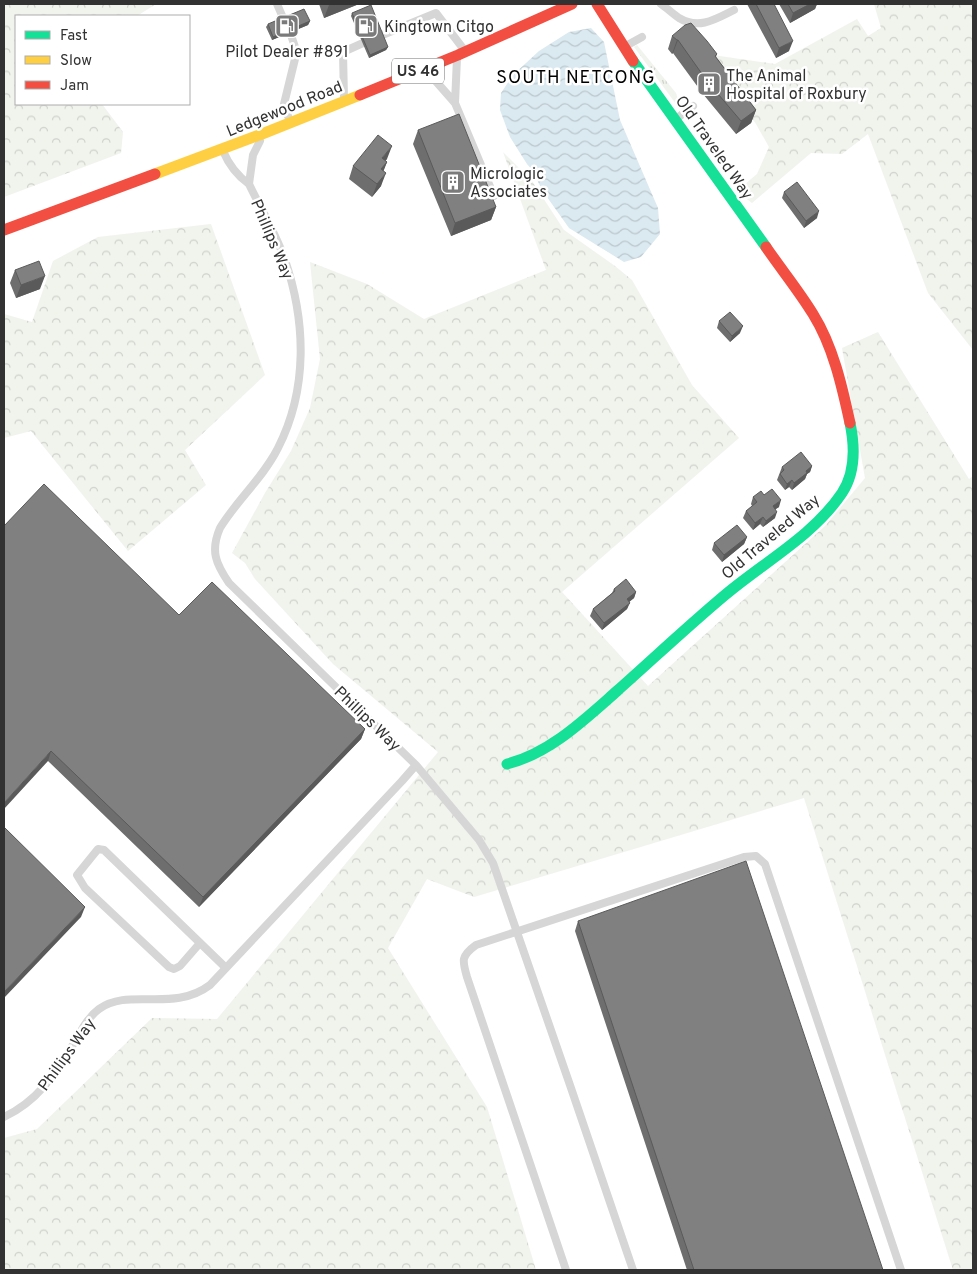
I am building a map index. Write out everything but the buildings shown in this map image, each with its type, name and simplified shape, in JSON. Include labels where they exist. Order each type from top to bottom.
[{"type":"street","name":"Ledgewood Road","points":[[4,230],[290,123],[462,53],[572,4]]},
{"type":"street","name":"Old Traveled Way","points":[[507,764],[527,758],[556,742],[725,595],[798,538],[838,499],[852,471],[854,441],[838,373],[825,336],[799,292],[623,47],[597,4]]},
{"type":"lane","points":[[277,4],[284,20]]},
{"type":"lane","points":[[432,4],[462,53],[455,103]]},
{"type":"lane","points":[[661,4],[671,7],[684,20],[701,24],[707,24],[734,10]]},
{"type":"lane","points":[[380,36],[436,12]]},
{"type":"lane","points":[[290,32],[295,47],[296,59],[284,104],[290,123]]},
{"type":"lane","points":[[623,47],[642,37]]},
{"type":"lane","points":[[344,101],[343,52],[363,43]]},
{"type":"lane","points":[[425,68],[455,103],[494,196]]},
{"type":"lane","points":[[676,119],[694,106]]},
{"type":"lane","name":"Phillips Way","points":[[249,184],[253,155],[262,134]]},
{"type":"lane","name":"Phillips Way","points":[[4,1117],[24,1105],[45,1087],[88,1021],[100,1009],[111,1003],[124,1000],[168,1000],[190,996],[203,989],[226,968],[416,765],[229,583],[216,560],[215,540],[220,528],[277,450],[288,424],[299,378],[301,355],[301,329],[284,258],[249,184],[229,165],[222,150]]},
{"type":"lane","points":[[416,765],[479,840],[493,862],[572,1088],[632,1270]]},
{"type":"lane","points":[[200,943],[180,966],[174,969],[169,967],[85,888],[77,875],[98,849],[104,850],[226,968]]},
{"type":"lane","points":[[566,1270],[462,963],[466,953],[476,945],[744,857],[756,856],[765,864],[901,1270]]},
{"type":"green space","points":[[4,4],[156,4],[139,15],[15,15],[15,105],[103,105],[123,132],[121,153],[4,197]]},
{"type":"green space","points":[[874,4],[973,4],[973,350],[928,293],[868,134],[842,154],[811,153],[752,203],[737,191],[757,174],[769,147],[756,124],[706,54],[775,64],[857,19],[868,36],[881,28]]},
{"type":"green space","points":[[637,45],[676,93],[679,108],[634,47]]},
{"type":"green space","points":[[503,152],[532,181],[564,230],[632,280],[692,385],[739,438],[562,592],[648,686],[825,526],[865,478],[842,348],[878,332],[969,479],[973,476],[973,1270],[953,1270],[804,798],[474,897],[427,879],[388,948],[487,1107],[536,1270],[4,1270],[4,1138],[37,1129],[152,1018],[217,1019],[438,752],[333,664],[255,579],[245,563],[232,553],[291,451],[310,408],[320,359],[310,262],[367,284],[424,319],[546,270]]},
{"type":"green space","points":[[211,224],[265,375],[185,450],[206,485],[128,551],[31,431],[4,438],[4,314],[32,322],[53,261],[98,237]]},
{"type":"water","points":[[591,28],[604,42],[620,120],[658,208],[660,234],[641,257],[624,262],[569,228],[542,190],[533,171],[510,137],[500,110],[501,93],[513,75],[539,51],[569,32]]},
{"type":"traffic: fast","points":[[633,61],[766,247]]},
{"type":"traffic: fast","points":[[507,764],[538,752],[579,724],[725,595],[787,548],[817,522],[842,493],[850,477],[853,459],[850,423]]},
{"type":"traffic: slow","points":[[155,174],[360,95]]},
{"type":"traffic: jam","points":[[360,95],[458,55],[572,4]]},
{"type":"traffic: jam","points":[[597,4],[633,61]]},
{"type":"traffic: jam","points":[[4,230],[155,174]]},
{"type":"traffic: jam","points":[[766,247],[802,297],[820,326],[836,367],[850,423]]},
{"type":"place","name":"Pilot Dealer #891","points":[[287,26]]},
{"type":"place","name":"Kingtown Citgo","points":[[366,26]]},
{"type":"place","name":"The Animal Hospital of Roxbury","points":[[709,84]]},
{"type":"place","name":"Micrologic Associates","points":[[453,182]]},
{"type":"district","name":"SOUTH NETCONG","points":[[576,77]]}]
